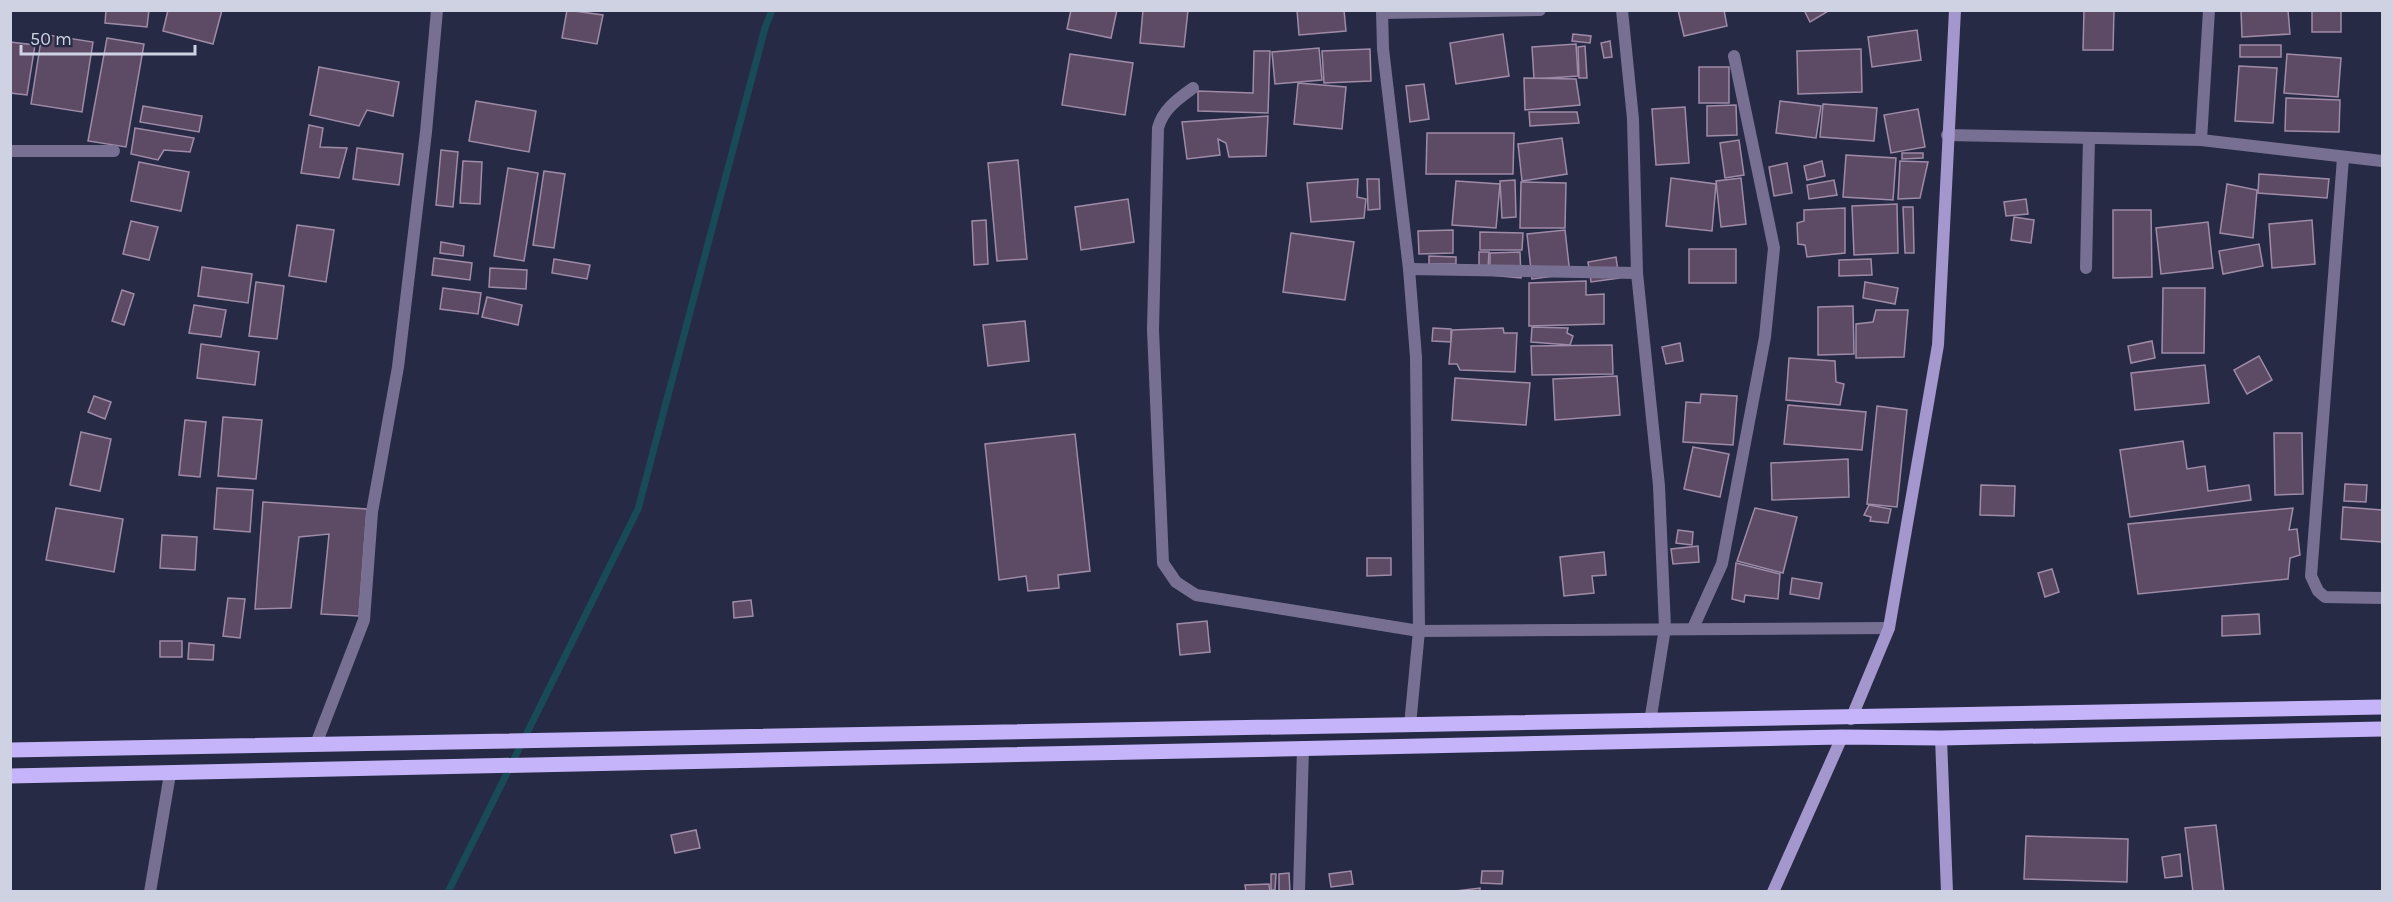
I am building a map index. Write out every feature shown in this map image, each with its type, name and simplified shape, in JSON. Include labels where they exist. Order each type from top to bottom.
[{"type":"main road","points":[[10,750],[1851,719],[2382,707]]},
{"type":"main road","points":[[2331,708],[2342,730]]},
{"type":"main road","points":[[10,776],[1842,737],[1941,738],[2382,729]]},
{"type":"street","points":[[316,744],[364,620],[372,512],[398,367],[426,132],[437,10]]},
{"type":"street","points":[[1410,725],[1419,631],[1416,357],[1409,269],[1383,49],[1382,11],[1540,10]]},
{"type":"street","points":[[1622,10],[1633,119],[1637,273],[1659,486],[1665,628],[1650,722]]},
{"type":"street","points":[[1851,719],[1889,628],[1938,345],[1955,10]]},
{"type":"street","points":[[2201,140],[2209,10]]},
{"type":"street","points":[[1694,628],[1722,564],[1765,337],[1774,248],[1734,56]]},
{"type":"street","points":[[1193,88],[1172,104],[1161,117],[1158,128],[1153,330],[1163,563],[1176,582],[1196,595],[1419,631],[1889,628]]},
{"type":"street","points":[[1947,135],[2201,140],[2382,161]]},
{"type":"street","points":[[2086,268],[2089,138]]},
{"type":"street","points":[[10,151],[114,151]]},
{"type":"street","points":[[2343,158],[2312,576],[2318,591],[2325,597],[2382,598]]},
{"type":"street","points":[[1409,269],[1637,273]]},
{"type":"street","points":[[1773,891],[1842,737]]},
{"type":"street","points":[[1941,738],[1947,891]]},
{"type":"street","points":[[1299,891],[1303,748]]},
{"type":"street","points":[[150,891],[170,774]]},
{"type":"building","points":[[106,10],[149,10],[147,27],[105,23]]},
{"type":"building","points":[[168,10],[222,10],[213,44],[163,31]]},
{"type":"building","points":[[567,10],[603,15],[597,44],[562,38]]},
{"type":"building","points":[[1071,10],[1117,10],[1111,38],[1067,29]]},
{"type":"building","points":[[1143,10],[1188,10],[1184,47],[1140,43]]},
{"type":"building","points":[[1297,10],[1344,10],[1346,31],[1299,35]]},
{"type":"building","points":[[1678,10],[1724,10],[1727,26],[1684,36]]},
{"type":"building","points":[[1804,10],[1830,10],[1810,22]]},
{"type":"building","points":[[2084,10],[2114,10],[2113,50],[2083,50]]},
{"type":"building","points":[[2241,10],[2288,10],[2290,34],[2242,37]]},
{"type":"building","points":[[2312,10],[2341,10],[2341,32],[2312,32]]},
{"type":"building","points":[[1917,30],[1921,60],[1872,67],[1868,37]]},
{"type":"building","points":[[42,34],[93,42],[82,112],[31,104]]},
{"type":"building","points":[[1503,34],[1509,76],[1456,84],[1450,43]]},
{"type":"building","points":[[1573,34],[1591,36],[1590,43],[1572,41]]},
{"type":"building","points":[[107,38],[144,44],[126,147],[88,141]]},
{"type":"building","points":[[1610,41],[1612,57],[1604,58],[1601,43]]},
{"type":"building","points":[[10,42],[35,45],[27,95],[10,93]]},
{"type":"building","points":[[1576,44],[1578,76],[1534,79],[1532,47]]},
{"type":"building","points":[[2240,45],[2281,45],[2281,57],[2240,57]]},
{"type":"building","points":[[1585,46],[1587,78],[1579,78],[1578,47]]},
{"type":"building","points":[[1319,48],[1322,80],[1275,84],[1272,52]]},
{"type":"building","points":[[1370,49],[1371,81],[1324,83],[1322,51]]},
{"type":"building","points":[[1861,49],[1862,92],[1798,94],[1797,51]]},
{"type":"building","points":[[1254,51],[1270,51],[1268,113],[1198,111],[1198,91],[1253,93]]},
{"type":"building","points":[[1070,54],[1133,63],[1125,115],[1062,105]]},
{"type":"building","points":[[2287,54],[2341,58],[2338,97],[2284,93]]},
{"type":"building","points":[[2239,66],[2277,68],[2273,123],[2235,121]]},
{"type":"building","points":[[319,67],[399,82],[393,116],[367,110],[359,126],[310,115]]},
{"type":"building","points":[[1699,67],[1729,67],[1729,103],[1699,103]]},
{"type":"building","points":[[1524,78],[1576,79],[1580,105],[1525,110]]},
{"type":"building","points":[[1298,83],[1346,87],[1342,129],[1294,124]]},
{"type":"building","points":[[1424,84],[1429,119],[1410,122],[1406,86]]},
{"type":"building","points":[[2286,98],[2340,100],[2339,132],[2285,131]]},
{"type":"building","points":[[476,101],[536,111],[529,152],[469,141]]},
{"type":"building","points":[[1780,101],[1821,106],[1816,138],[1776,133]]},
{"type":"building","points":[[1823,104],[1877,108],[1874,141],[1820,137]]},
{"type":"building","points":[[1736,105],[1737,135],[1707,136],[1707,106]]},
{"type":"building","points":[[143,106],[202,116],[199,132],[140,122]]},
{"type":"building","points":[[1685,107],[1689,163],[1656,165],[1652,109]]},
{"type":"building","points":[[1918,109],[1925,147],[1891,153],[1884,115]]},
{"type":"building","points":[[1529,112],[1577,112],[1579,123],[1530,126]]},
{"type":"building","points":[[1268,116],[1266,156],[1229,157],[1226,143],[1218,139],[1220,155],[1187,159],[1182,122]]},
{"type":"building","points":[[309,125],[323,128],[320,147],[347,148],[339,178],[301,173]]},
{"type":"building","points":[[135,128],[194,138],[190,152],[164,150],[158,160],[131,154]]},
{"type":"building","points":[[1427,133],[1514,133],[1513,174],[1426,174]]},
{"type":"building","points":[[1562,138],[1567,174],[1522,181],[1518,144]]},
{"type":"building","points":[[1739,140],[1744,175],[1725,178],[1720,143]]},
{"type":"building","points":[[357,148],[403,154],[399,185],[353,179]]},
{"type":"building","points":[[441,150],[458,152],[453,207],[436,205]]},
{"type":"building","points":[[1902,153],[1923,153],[1923,158],[1902,159]]},
{"type":"building","points":[[1846,155],[1896,158],[1893,200],[1843,197]]},
{"type":"building","points":[[1018,160],[1027,259],[997,261],[988,163]]},
{"type":"building","points":[[463,161],[482,162],[480,204],[460,203]]},
{"type":"building","points":[[1822,161],[1825,176],[1807,180],[1804,166]]},
{"type":"building","points":[[1900,161],[1928,162],[1920,198],[1898,199]]},
{"type":"building","points":[[139,162],[189,172],[181,211],[131,201]]},
{"type":"building","points":[[1787,163],[1792,193],[1774,196],[1769,167]]},
{"type":"building","points":[[508,168],[538,173],[524,261],[494,256]]},
{"type":"building","points":[[544,171],[565,174],[554,248],[533,245]]},
{"type":"building","points":[[2259,174],[2329,179],[2327,198],[2258,193]]},
{"type":"building","points":[[1671,178],[1716,184],[1712,231],[1666,226]]},
{"type":"building","points":[[1741,178],[1746,224],[1721,227],[1716,181]]},
{"type":"building","points":[[1358,179],[1357,197],[1366,199],[1364,218],[1311,222],[1307,183]]},
{"type":"building","points":[[1367,179],[1379,179],[1380,209],[1368,210]]},
{"type":"building","points":[[1515,180],[1516,217],[1502,218],[1500,181]]},
{"type":"building","points":[[1834,180],[1837,195],[1809,199],[1807,185]]},
{"type":"building","points":[[1456,181],[1500,184],[1496,228],[1452,225]]},
{"type":"building","points":[[1521,182],[1566,183],[1565,228],[1520,228]]},
{"type":"building","points":[[2227,184],[2257,190],[2253,238],[2220,233]]},
{"type":"building","points":[[1128,199],[1134,242],[1081,250],[1075,207]]},
{"type":"building","points":[[2026,199],[2028,214],[2006,216],[2004,202]]},
{"type":"building","points":[[1897,204],[1898,253],[1854,255],[1852,206]]},
{"type":"building","points":[[1903,207],[1913,207],[1914,253],[1905,253]]},
{"type":"building","points":[[1845,208],[1845,253],[1807,257],[1805,245],[1798,244],[1797,223],[1804,221],[1804,210]]},
{"type":"building","points":[[2113,210],[2151,210],[2152,277],[2113,278]]},
{"type":"building","points":[[2014,217],[2034,220],[2031,243],[2011,240]]},
{"type":"building","points":[[986,220],[988,264],[974,265],[972,221]]},
{"type":"building","points":[[2312,220],[2315,264],[2272,268],[2269,224]]},
{"type":"building","points":[[131,221],[158,227],[149,260],[123,254]]},
{"type":"building","points":[[2208,222],[2213,268],[2161,274],[2156,228]]},
{"type":"building","points":[[297,225],[334,230],[326,282],[289,276]]},
{"type":"building","points":[[1453,230],[1453,253],[1419,254],[1418,231]]},
{"type":"building","points":[[1565,230],[1570,274],[1532,279],[1527,234]]},
{"type":"building","points":[[1480,232],[1523,233],[1522,250],[1480,250]]},
{"type":"building","points":[[1291,233],[1354,242],[1345,300],[1283,292]]},
{"type":"building","points":[[441,242],[464,246],[463,256],[440,253]]},
{"type":"building","points":[[2259,244],[2263,266],[2223,274],[2219,251]]},
{"type":"building","points":[[1689,249],[1736,249],[1736,283],[1689,283]]},
{"type":"building","points":[[1479,252],[1489,252],[1488,270],[1479,270]]},
{"type":"building","points":[[1520,252],[1521,278],[1490,275],[1490,253]]},
{"type":"building","points":[[1429,256],[1456,257],[1456,264],[1429,264]]},
{"type":"building","points":[[1616,257],[1619,278],[1591,282],[1588,262]]},
{"type":"building","points":[[434,258],[472,263],[470,280],[432,275]]},
{"type":"building","points":[[554,259],[590,265],[587,279],[552,273]]},
{"type":"building","points":[[1871,259],[1872,275],[1839,276],[1839,260]]},
{"type":"building","points":[[202,267],[252,274],[248,303],[198,296]]},
{"type":"building","points":[[490,268],[527,270],[526,289],[489,287]]},
{"type":"building","points":[[1586,281],[1586,295],[1604,294],[1604,324],[1529,326],[1529,283]]},
{"type":"building","points":[[256,282],[284,286],[277,339],[249,336]]},
{"type":"building","points":[[1865,282],[1898,288],[1895,304],[1863,298]]},
{"type":"building","points":[[443,288],[481,293],[478,314],[440,309]]},
{"type":"building","points":[[2163,288],[2205,288],[2204,353],[2162,353]]},
{"type":"building","points":[[122,290],[134,294],[124,325],[112,321]]},
{"type":"building","points":[[487,297],[522,305],[518,325],[482,317]]},
{"type":"building","points":[[194,305],[226,310],[221,337],[189,333]]},
{"type":"building","points":[[1853,306],[1854,354],[1818,355],[1818,307]]},
{"type":"building","points":[[1876,310],[1908,310],[1904,357],[1856,358],[1856,324],[1873,322]]},
{"type":"building","points":[[1025,321],[1029,361],[988,366],[983,325]]},
{"type":"building","points":[[1532,327],[1568,328],[1567,333],[1573,336],[1570,345],[1531,342]]},
{"type":"building","points":[[1433,328],[1451,329],[1451,342],[1432,341]]},
{"type":"building","points":[[1503,328],[1504,333],[1517,333],[1515,372],[1460,370],[1457,364],[1449,364],[1452,330]]},
{"type":"building","points":[[2152,341],[2155,358],[2131,363],[2128,346]]},
{"type":"building","points":[[1680,343],[1683,361],[1666,364],[1662,347]]},
{"type":"building","points":[[201,344],[259,352],[255,385],[197,378]]},
{"type":"building","points":[[1612,345],[1613,374],[1532,375],[1531,346]]},
{"type":"building","points":[[2259,356],[2272,380],[2247,394],[2234,370]]},
{"type":"building","points":[[1789,358],[1835,361],[1836,382],[1844,384],[1840,405],[1786,400]]},
{"type":"building","points":[[2205,365],[2209,403],[2135,410],[2131,373]]},
{"type":"building","points":[[1617,376],[1620,415],[1555,420],[1553,379]]},
{"type":"building","points":[[1455,378],[1530,383],[1526,425],[1452,420]]},
{"type":"building","points":[[1701,394],[1737,396],[1733,445],[1683,442],[1686,402],[1700,403]]},
{"type":"building","points":[[94,396],[111,402],[105,419],[88,412]]},
{"type":"building","points":[[1788,405],[1866,412],[1862,450],[1784,444]]},
{"type":"building","points":[[1877,406],[1907,410],[1897,507],[1867,504]]},
{"type":"building","points":[[223,417],[262,420],[256,479],[218,476]]},
{"type":"building","points":[[185,420],[206,422],[200,477],[179,475]]},
{"type":"building","points":[[81,432],[111,439],[100,491],[70,485]]},
{"type":"building","points":[[2274,433],[2302,433],[2303,494],[2275,495]]},
{"type":"building","points":[[1075,434],[1090,571],[1058,575],[1059,588],[1028,591],[1026,576],[999,580],[985,444]]},
{"type":"building","points":[[2183,441],[2187,469],[2205,466],[2208,491],[2249,485],[2251,500],[2130,517],[2120,450]]},
{"type":"building","points":[[1693,447],[1729,454],[1720,497],[1684,489]]},
{"type":"building","points":[[1848,459],[1849,497],[1772,500],[1771,463]]},
{"type":"building","points":[[2345,484],[2367,485],[2366,502],[2344,501]]},
{"type":"building","points":[[1981,485],[2015,486],[2014,516],[1980,515]]},
{"type":"building","points":[[217,488],[253,490],[250,532],[214,529]]},
{"type":"building","points":[[263,502],[367,509],[359,616],[321,614],[329,534],[299,537],[291,608],[255,609]]},
{"type":"building","points":[[1869,505],[1891,509],[1888,523],[1870,521],[1871,517],[1864,515]]},
{"type":"building","points":[[2343,507],[2382,510],[2382,542],[2341,539]]},
{"type":"building","points":[[56,508],[123,519],[114,572],[46,560]]},
{"type":"building","points":[[1755,508],[1797,517],[1783,573],[1737,561]]},
{"type":"building","points":[[2293,508],[2289,530],[2297,529],[2300,555],[2290,558],[2288,579],[2138,594],[2128,524]]},
{"type":"building","points":[[1678,530],[1693,532],[1692,545],[1676,543]]},
{"type":"building","points":[[162,535],[197,537],[195,570],[160,568]]},
{"type":"building","points":[[1698,546],[1699,562],[1673,564],[1671,549]]},
{"type":"building","points":[[1604,552],[1606,575],[1592,576],[1594,593],[1564,596],[1560,557]]},
{"type":"building","points":[[1367,558],[1391,558],[1391,575],[1367,576]]},
{"type":"building","points":[[1736,563],[1780,574],[1778,599],[1745,595],[1744,602],[1732,599]]},
{"type":"building","points":[[2052,569],[2059,592],[2045,597],[2038,573]]},
{"type":"building","points":[[1792,578],[1822,583],[1819,599],[1790,594]]},
{"type":"building","points":[[228,598],[245,599],[240,638],[223,636]]},
{"type":"building","points":[[751,600],[753,616],[734,618],[733,602]]},
{"type":"building","points":[[2259,614],[2260,634],[2222,636],[2222,616]]},
{"type":"building","points":[[1207,621],[1210,652],[1180,655],[1177,624]]},
{"type":"building","points":[[160,641],[182,641],[182,657],[160,657]]},
{"type":"building","points":[[189,643],[214,645],[213,660],[188,659]]},
{"type":"building","points":[[2216,825],[2224,892],[2193,892],[2185,828]]},
{"type":"building","points":[[696,830],[700,848],[675,853],[671,835]]},
{"type":"building","points":[[2026,836],[2128,839],[2127,882],[2024,879]]},
{"type":"building","points":[[2180,854],[2182,876],[2165,878],[2162,857]]},
{"type":"building","points":[[1351,871],[1353,884],[1331,887],[1329,874]]},
{"type":"building","points":[[1482,871],[1503,871],[1502,884],[1481,883]]},
{"type":"building","points":[[1289,873],[1290,892],[1279,892],[1279,874]]},
{"type":"building","points":[[1271,874],[1276,874],[1275,890],[1271,890]]},
{"type":"building","points":[[1269,884],[1270,892],[1246,892],[1245,885]]},
{"type":"building","points":[[1480,888],[1480,892],[1447,892]]},
{"type":"waterway","points":[[448,892],[638,509],[765,28],[772,10]]}]
